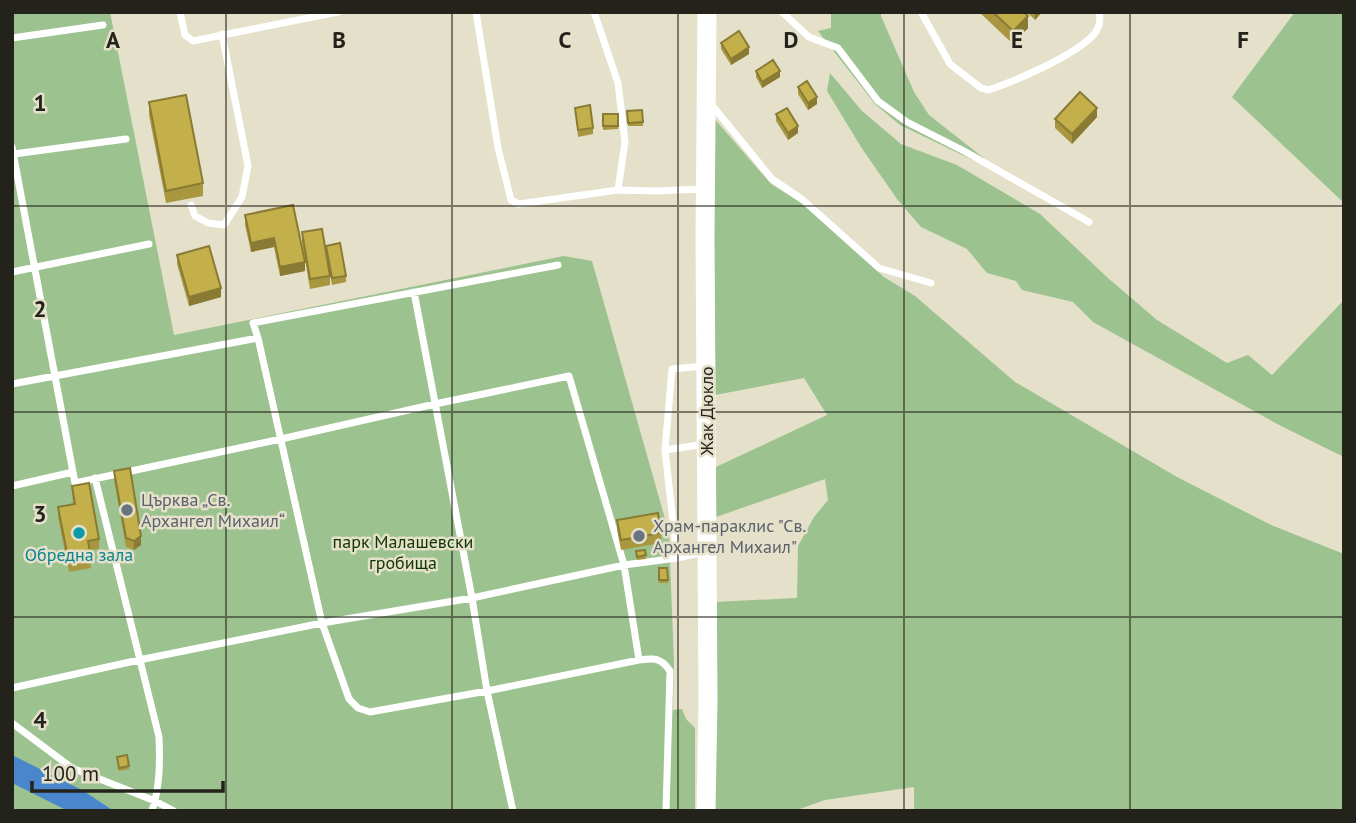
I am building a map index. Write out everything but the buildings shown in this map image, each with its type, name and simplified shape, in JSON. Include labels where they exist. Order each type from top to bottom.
[{"type":"street","name":"Жак Дюкло","points":[[706,12],[706,811]]},
{"type":"lane","points":[[180,12],[185,36],[193,41],[338,12]]},
{"type":"lane","points":[[477,12],[498,148],[511,200],[519,204],[618,190],[706,189]]},
{"type":"lane","points":[[594,12],[618,83],[625,142],[618,190]]},
{"type":"lane","points":[[782,12],[809,37],[838,48],[878,101],[907,122],[1089,222]]},
{"type":"lane","points":[[921,12],[950,64],[981,88],[989,90],[1067,56],[1094,33],[1101,20],[1099,12]]},
{"type":"lane","points":[[12,38],[103,25]]},
{"type":"lane","points":[[191,205],[194,216],[208,223],[224,225],[242,197],[247,166],[222,34]]},
{"type":"lane","points":[[707,97],[772,179],[803,200],[879,268],[931,283]]},
{"type":"lane","points":[[126,139],[13,150],[75,483],[569,376],[624,565],[639,660]]},
{"type":"lane","points":[[12,272],[149,244]]},
{"type":"lane","points":[[558,265],[253,323],[322,623],[349,699],[358,708],[370,712],[655,658],[665,663],[670,671],[666,811]]},
{"type":"lane","points":[[414,292],[472,597],[487,691],[513,811]]},
{"type":"lane","points":[[12,384],[258,338]]},
{"type":"lane","points":[[677,558],[665,450],[672,369],[707,366]]},
{"type":"lane","points":[[665,450],[708,444]]},
{"type":"lane","points":[[12,486],[73,472]]},
{"type":"lane","points":[[95,478],[159,737],[160,766],[152,811]]},
{"type":"lane","points":[[12,688],[322,623],[472,597],[624,565],[708,552]]},
{"type":"lane","points":[[12,723],[72,768],[174,811]]},
{"type":"green space","name":"парк Малашевски гробища","points":[[12,12],[110,12],[174,335],[564,256],[592,261],[669,533],[673,710],[682,709],[686,719],[695,728],[695,811],[12,811]]},
{"type":"green space","points":[[831,12],[881,12],[914,92],[929,115],[990,163],[985,166],[900,125],[875,104],[818,31],[831,28]]},
{"type":"green space","points":[[1295,12],[1344,12],[1344,203],[1232,97]]},
{"type":"green space","points":[[830,73],[862,111],[901,144],[957,165],[1040,214],[1157,320],[1227,363],[1248,355],[1272,375],[1344,300],[1344,457],[1281,426],[1093,322],[1073,302],[1022,290],[1016,281],[987,273],[967,249],[921,227],[897,199],[861,147],[827,91]]},
{"type":"green space","points":[[713,117],[771,184],[803,204],[884,277],[915,296],[1015,382],[1177,477],[1271,525],[1344,554],[1344,811],[914,811],[914,787],[825,800],[794,811],[712,811],[714,602],[797,598],[798,546],[814,517],[828,500],[825,479],[716,517],[716,467],[827,415],[804,378],[715,395]]},
{"type":"water","points":[[12,755],[82,790],[114,811],[68,811],[12,783]]},
{"type":"place","name":"Църква „Св. Архангел Михаил“","points":[[127,510]]},
{"type":"place","name":"Обредна зала","points":[[79,533]]},
{"type":"place","name":"Храм-параклис \"Св. Архангел Михаил\"","points":[[639,536]]}]
